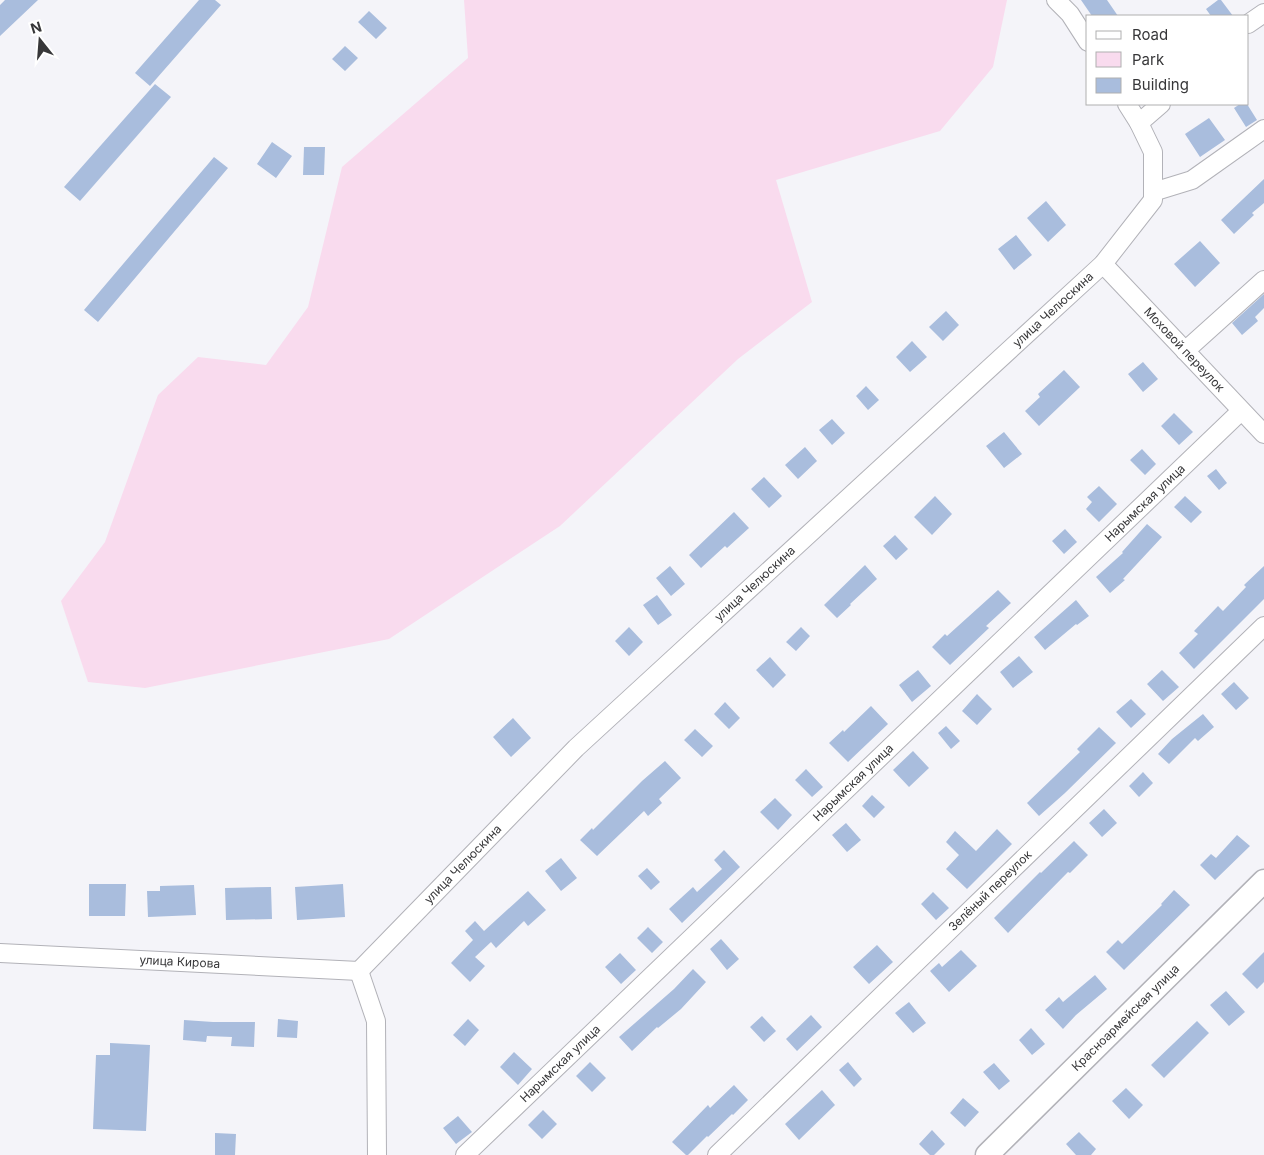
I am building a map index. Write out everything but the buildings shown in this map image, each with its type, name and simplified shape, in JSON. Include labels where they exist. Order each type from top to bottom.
[{"type":"main road","name":"Красноармейская улица","points":[[986,1155],[1264,881]]},
{"type":"street","points":[[1056,0],[1070,14],[1086,39]]},
{"type":"street","points":[[1249,23],[1264,13]]},
{"type":"street","points":[[1128,105],[1153,152],[1153,196],[1192,180],[1264,129]]},
{"type":"street","points":[[1139,123],[1160,105]]},
{"type":"street","name":"улица Челюскина","points":[[359,971],[576,748],[1103,264],[1153,196]]},
{"type":"street","name":"Моховой переулок","points":[[1103,264],[1264,434]]},
{"type":"street","points":[[1185,351],[1264,280]]},
{"type":"street","name":"Нарымская улица","points":[[470,1153],[1241,410]]},
{"type":"street","name":"Зелёный переулок","points":[[717,1155],[1264,626]]},
{"type":"street","name":"улица Кирова","points":[[0,954],[359,971]]},
{"type":"street","points":[[359,971],[376,1021],[377,1155]]},
{"type":"green space","points":[[464,0],[1007,0],[993,67],[940,131],[776,180],[812,302],[738,359],[560,526],[389,639],[145,688],[88,682],[61,601],[105,542],[158,395],[198,357],[266,365],[308,307],[342,167],[468,58]]}]
